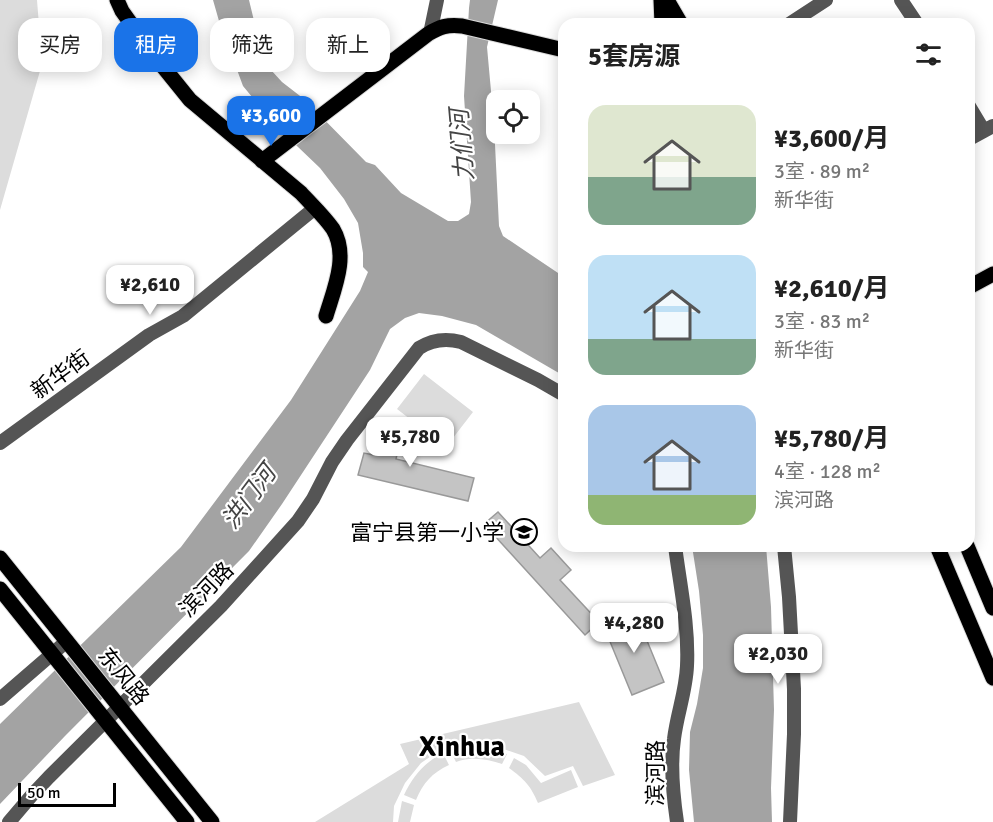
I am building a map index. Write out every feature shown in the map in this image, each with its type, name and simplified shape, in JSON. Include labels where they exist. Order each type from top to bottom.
[{"type":"main road","points":[[117,0],[122,11],[152,53],[190,100],[301,194],[334,231],[340,250],[338,276],[326,316]]},
{"type":"main road","points":[[661,0],[663,18]]},
{"type":"main road","points":[[667,0],[678,18]]},
{"type":"main road","points":[[262,160],[428,34],[443,26],[462,26],[558,49]]},
{"type":"main road","points":[[975,284],[993,274]]},
{"type":"main road","points":[[940,552],[989,656],[993,678]]},
{"type":"main road","points":[[969,552],[993,608]]},
{"type":"main road","name":"东风路","points":[[0,558],[212,822]]},
{"type":"main road","name":"东风路","points":[[0,589],[187,822]]},
{"type":"street","points":[[431,29],[437,0]]},
{"type":"street","points":[[798,18],[826,0]]},
{"type":"street","points":[[902,0],[913,18]]},
{"type":"street","points":[[975,113],[989,128],[975,136]]},
{"type":"street","name":"新华街","points":[[0,443],[148,335],[183,316],[315,208]]},
{"type":"street","name":"滨河路","points":[[9,822],[32,795],[221,606],[298,521],[313,499],[328,468],[419,348],[443,339],[461,342],[558,392]]},
{"type":"street","name":"滨河路","points":[[676,552],[687,652],[685,685],[673,750],[676,822]]},
{"type":"street","points":[[785,552],[795,689],[790,822]]},
{"type":"street","points":[[0,699],[67,641]]},
{"type":"shaded area","points":[[0,0],[37,0],[38,18],[18,18],[18,72],[40,72],[0,210]]},
{"type":"shaded area","points":[[424,374],[473,412],[446,447],[397,409]]},
{"type":"shaded area","points":[[579,702],[615,775],[583,786],[573,766],[545,776],[524,756],[495,746],[472,743],[443,748],[421,763],[405,783],[394,806],[393,822],[315,822],[409,764],[400,744]]},
{"type":"shaded area","points":[[476,747],[507,754],[502,764],[479,759],[456,762],[450,750]]},
{"type":"shaded area","points":[[443,753],[449,765],[429,779],[416,800],[404,795],[420,770]]},
{"type":"shaded area","points":[[514,758],[526,765],[541,783],[571,770],[578,787],[538,803],[527,783],[509,768]]},
{"type":"shaded area","points":[[402,801],[414,805],[410,822],[398,822]]},
{"type":"water","points":[[213,0],[249,0],[253,18],[218,18]]},
{"type":"water","name":"洪门河","points":[[470,0],[498,0],[487,47],[491,90],[486,90],[486,144],[495,144],[499,226],[503,236],[558,273],[558,373],[476,325],[442,316],[419,313],[405,318],[390,329],[370,370],[249,551],[0,804],[0,724],[181,547],[291,400],[360,291],[368,272],[363,267],[358,223],[344,199],[320,168],[275,125],[243,86],[238,72],[273,72],[304,99],[366,162],[375,165],[401,193],[448,221],[458,221],[469,214],[471,202],[464,96]]},
{"type":"water","points":[[693,552],[766,552],[771,607],[774,710],[772,822],[694,822],[689,770],[690,732],[703,668],[699,591]]},
{"type":"building","points":[[382,419],[404,424],[396,459],[474,478],[468,501],[358,475],[364,453],[374,455]]},
{"type":"building","points":[[498,512],[540,558],[551,548],[571,570],[560,580],[599,622],[585,635],[484,524]]},
{"type":"building","points":[[636,614],[664,682],[632,695],[604,627]]},
{"type":"place","name":"富宁县第一小学","points":[[524,532]]},
{"type":"district","name":"Xinhua","points":[[462,746]]},
{"type":"water label","name":"力们河","points":[[462,145]]}]
